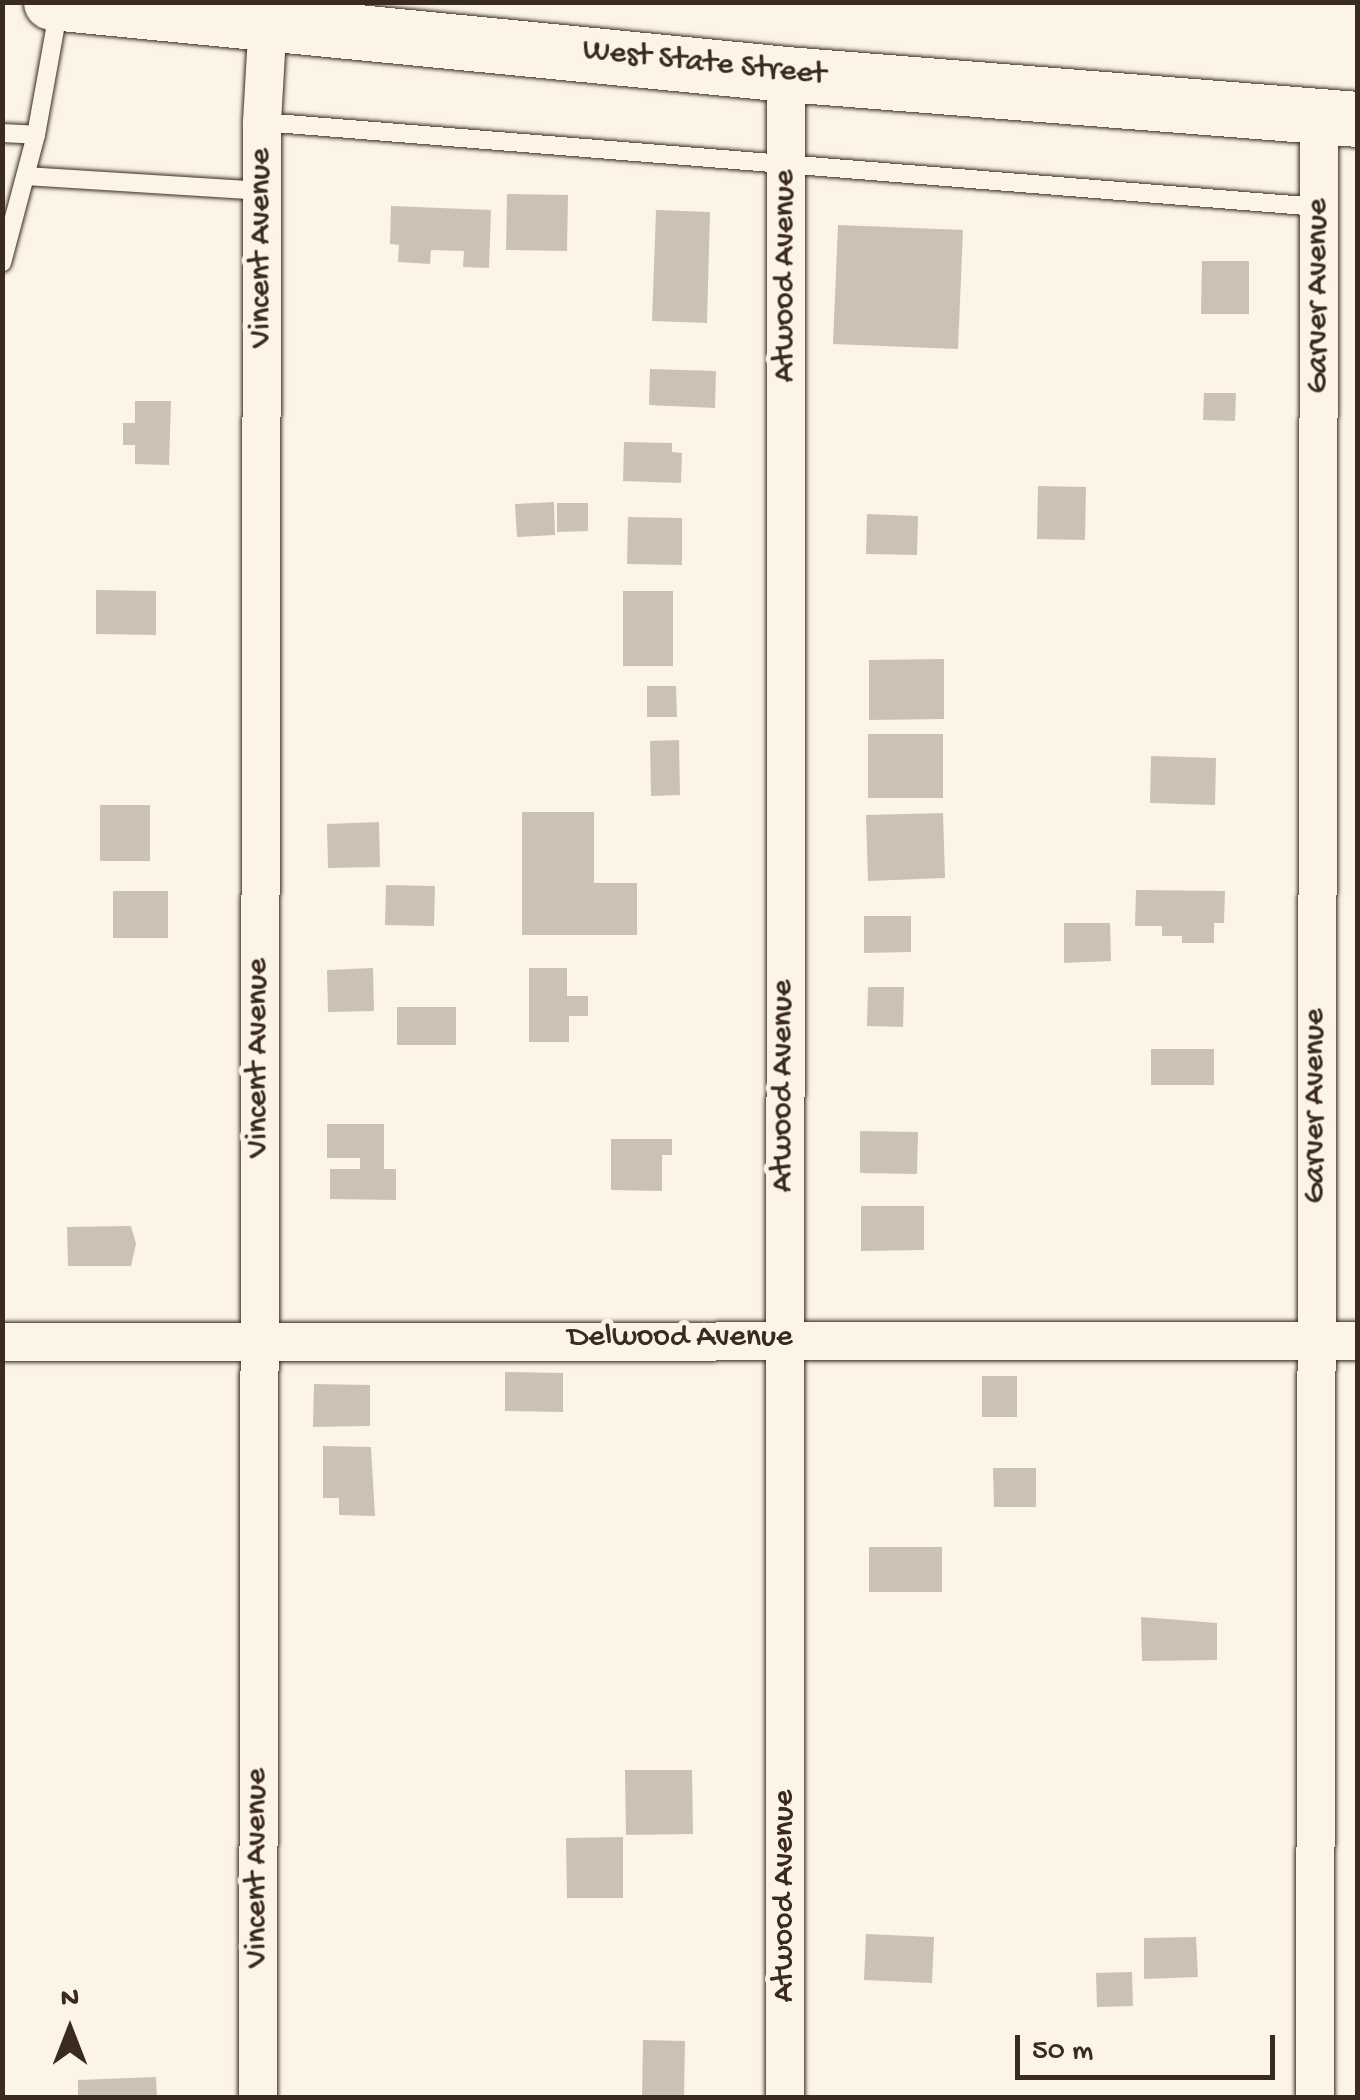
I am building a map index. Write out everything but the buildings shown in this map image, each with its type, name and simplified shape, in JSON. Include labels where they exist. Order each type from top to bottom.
[{"type":"main road","name":"West State Street","points":[[51,2],[269,11],[786,74],[1338,117]]},
{"type":"street","name":"Vincent Avenue","points":[[258,2098],[262,122],[269,11]]},
{"type":"street","name":"Atwood Avenue","points":[[785,2098],[786,74]]},
{"type":"street","name":"Garver Avenue","points":[[1315,2098],[1319,207],[1338,117]]},
{"type":"street","name":"Delwood Avenue","points":[[2,1342],[783,1337],[1358,1342]]},
{"type":"lane","points":[[2,263],[11,200],[26,176],[36,135],[60,3]]},
{"type":"lane","points":[[262,122],[1319,207]]},
{"type":"lane","points":[[2,133],[36,135]]},
{"type":"lane","points":[[26,176],[263,191]]}]
